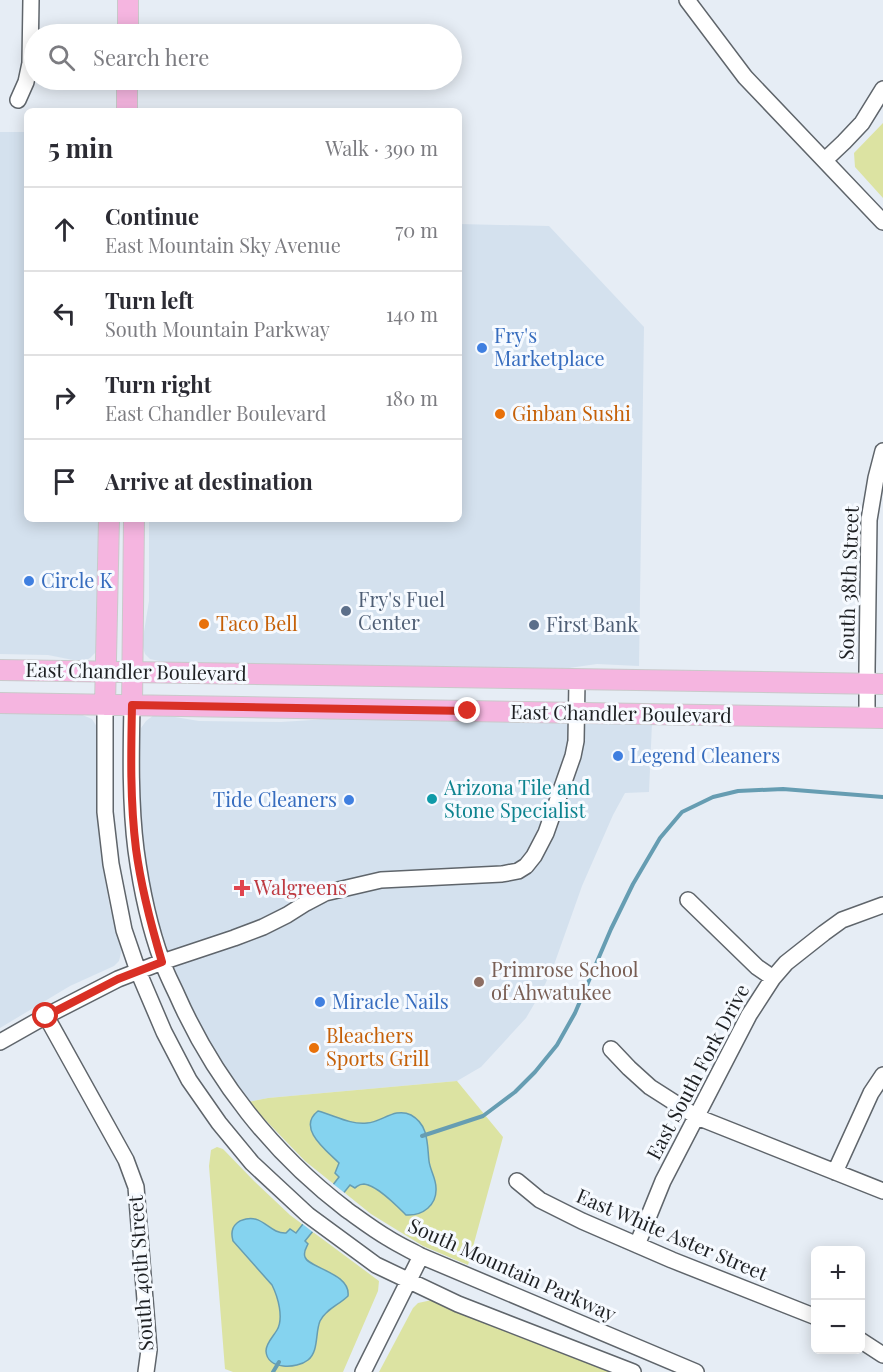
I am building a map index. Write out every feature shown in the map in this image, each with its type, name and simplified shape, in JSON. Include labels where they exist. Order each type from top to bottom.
[{"type":"main road","points":[[128,0],[128,24]]},
{"type":"main road","points":[[127,90],[127,108]]},
{"type":"main road","points":[[105,705],[109,522]]},
{"type":"main road","points":[[132,705],[134,522]]},
{"type":"main road","name":"East Chandler Boulevard","points":[[0,670],[875,684]]},
{"type":"main road","name":"East Chandler Boulevard","points":[[0,703],[875,718]]},
{"type":"street","points":[[31,0],[31,24]]},
{"type":"street","points":[[687,0],[745,77],[883,222]]},
{"type":"street","points":[[18,100],[24,86]]},
{"type":"street","points":[[825,159],[861,123],[883,89]]},
{"type":"street","name":"South 38th Street","points":[[875,718],[869,520],[883,451]]},
{"type":"street","points":[[0,1042],[118,979],[263,927],[325,893],[381,880],[502,874],[518,871],[526,866],[546,833],[571,764],[576,741],[577,680]]},
{"type":"street","name":"South Mountain Parkway","points":[[105,705],[108,842],[124,930],[194,1031],[208,1057],[239,1102],[269,1139],[338,1203],[387,1238],[421,1256],[696,1372]]},
{"type":"street","name":"South Mountain Parkway","points":[[132,705],[132,789],[136,850],[149,919],[150,966],[164,1032],[189,1080],[219,1123],[252,1163],[308,1215],[376,1265],[458,1304],[633,1372]]},
{"type":"street","points":[[688,900],[757,967],[773,978]]},
{"type":"street","name":"East South Fork Drive","points":[[637,1245],[663,1180],[749,1014],[773,978],[786,963],[842,920],[883,904]]},
{"type":"street","name":"South 40th Street","points":[[46,1016],[126,1160],[136,1187],[149,1350],[146,1372]]},
{"type":"street","points":[[611,1049],[650,1087],[697,1117],[883,1191]]},
{"type":"street","points":[[835,1172],[871,1093],[883,1075]]},
{"type":"street","name":"East White Aster Street","points":[[517,1182],[540,1200],[582,1221],[811,1315]]},
{"type":"street","points":[[363,1372],[421,1256]]},
{"type":"street","points":[[593,1356],[603,1333]]},
{"type":"street","points":[[865,1343],[883,1355]]},
{"type":"shaded area","points":[[0,132],[24,132],[24,522],[102,522],[99,643],[96,652],[84,661],[48,655],[0,654]]},
{"type":"shaded area","points":[[462,224],[549,226],[644,327],[639,666],[597,664],[562,669],[164,662],[150,659],[145,654],[142,644],[149,601],[149,522],[462,522]]},
{"type":"shaded area","points":[[0,713],[80,714],[92,719],[97,727],[97,795],[101,857],[110,908],[122,946],[119,961],[114,966],[70,986],[0,1028]]},
{"type":"shaded area","points":[[154,715],[199,721],[281,722],[328,719],[652,723],[649,792],[625,793],[582,886],[543,989],[526,1018],[481,1067],[457,1081],[268,1098],[248,1102],[196,1020],[161,930],[152,893],[141,827],[140,736],[141,728]]},
{"type":"green space","points":[[883,123],[883,198],[855,167],[854,153]]},
{"type":"green space","points":[[457,1081],[503,1137],[468,1265],[423,1246],[371,1214],[305,1161],[248,1102],[268,1098]]},
{"type":"green space","points":[[217,1147],[223,1149],[290,1215],[379,1281],[378,1291],[343,1372],[233,1372],[225,1369],[209,1166],[211,1150]]},
{"type":"green space","points":[[432,1300],[612,1372],[379,1372],[413,1308],[418,1303]]},
{"type":"water","points":[[318,1111],[361,1123],[373,1122],[399,1113],[411,1115],[417,1119],[426,1135],[436,1194],[428,1208],[418,1214],[406,1215],[375,1188],[364,1184],[355,1188],[350,1185],[305,1241],[308,1244],[304,1253],[308,1261],[337,1276],[347,1288],[348,1296],[329,1310],[320,1321],[314,1352],[308,1360],[297,1365],[283,1366],[271,1362],[266,1351],[280,1320],[274,1290],[233,1241],[232,1231],[239,1221],[252,1218],[280,1233],[286,1233],[290,1229],[296,1233],[339,1177],[335,1173],[339,1163],[321,1146],[312,1132],[310,1125],[312,1118]]},
{"type":"pier","points":[[332,1183],[346,1194],[314,1233],[300,1222]]},
{"type":"waterway","points":[[422,1136],[483,1116],[515,1092],[557,1045],[575,1013],[633,884],[660,838],[682,812],[713,797],[738,791],[783,789],[883,797]]},
{"type":"waterway","points":[[273,1372],[279,1362]]},
{"type":"place","name":"Fry's Marketplace","points":[[482,348]]},
{"type":"place","name":"Ginban Sushi","points":[[500,414]]},
{"type":"place","name":"Circle K","points":[[29,581]]},
{"type":"place","name":"Fry's Fuel Center","points":[[346,611]]},
{"type":"place","name":"Taco Bell","points":[[204,624]]},
{"type":"place","name":"First Bank","points":[[534,625]]},
{"type":"place","name":"Legend Cleaners","points":[[618,756]]},
{"type":"place","name":"Arizona Tile and Stone Specialist","points":[[432,799]]},
{"type":"place","name":"Tide Cleaners","points":[[349,800]]},
{"type":"place","name":"Walgreens","points":[[242,888]]},
{"type":"place","name":"Primrose School of Ahwatukee","points":[[479,982]]},
{"type":"place","name":"Miracle Nails","points":[[320,1002]]},
{"type":"place","name":"Bleachers Sports Grill","points":[[314,1048]]},
{"type":"route","points":[[46,1016],[118,979],[162,962],[149,919],[134,833],[132,705],[468,711]]}]
